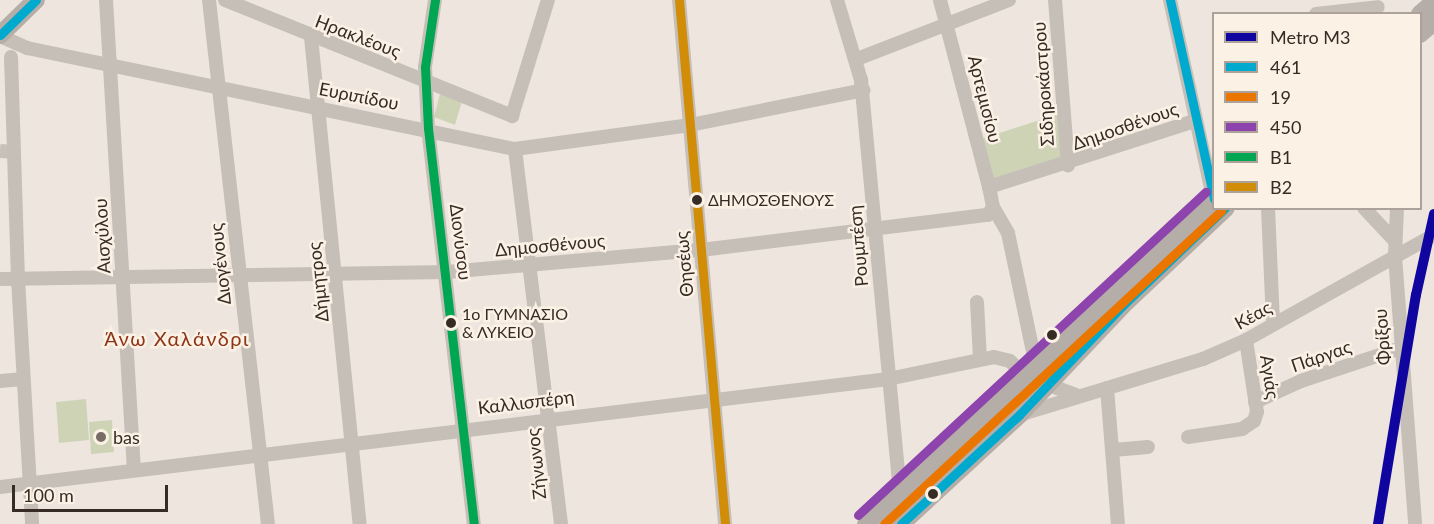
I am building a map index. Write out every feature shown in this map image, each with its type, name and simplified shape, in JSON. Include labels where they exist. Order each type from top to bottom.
[{"type":"main road","points":[[0,36],[36,0]]},
{"type":"main road","points":[[1422,12],[1434,2]]},
{"type":"main road","points":[[1422,32],[1434,21]]},
{"type":"main road","points":[[866,524],[1030,371],[1213,210]]},
{"type":"main road","points":[[902,524],[1020,414],[1214,210]]},
{"type":"street","name":"Αισχύλου","points":[[106,0],[134,470]]},
{"type":"street","name":"Διογένους","points":[[209,0],[268,524]]},
{"type":"street","name":"Ηρακλέους","points":[[225,0],[311,37],[513,116],[517,92],[548,0]]},
{"type":"street","name":"Διονύσου","points":[[435,0],[426,81],[428,128],[447,272],[474,524]]},
{"type":"street","name":"Θησέως","points":[[679,0],[725,524]]},
{"type":"street","name":"Ρουμπέση","points":[[837,0],[857,59],[863,90],[900,493]]},
{"type":"street","name":"Αρτεμισίου","points":[[940,0],[989,188],[992,209],[1008,233],[1030,371]]},
{"type":"street","points":[[857,59],[947,26],[1009,0]]},
{"type":"street","name":"Σιδηροκάστρου","points":[[1055,0],[1068,165]]},
{"type":"street","points":[[1170,0],[1194,121],[1212,185]]},
{"type":"street","points":[[1334,12],[1378,7]]},
{"type":"street","name":"Ευριπίδου","points":[[0,36],[27,48],[428,128],[515,149],[690,124],[863,90]]},
{"type":"street","name":"Δήμητρος","points":[[311,37],[360,524]]},
{"type":"street","points":[[0,44],[11,57],[18,279],[32,524]]},
{"type":"street","points":[[11,57],[27,48]]},
{"type":"street","name":"Δημοσθένους","points":[[989,188],[1068,165],[1194,121]]},
{"type":"street","name":"Ζήνωνος","points":[[515,149],[561,524]]},
{"type":"street","name":"Δημοσθένους","points":[[0,279],[240,275],[335,276],[447,272],[701,250],[983,216],[992,209]]},
{"type":"street","points":[[1268,210],[1273,324]]},
{"type":"street","points":[[1366,210],[1395,241]]},
{"type":"street","name":"Φρίξου","points":[[1397,210],[1395,256],[1414,524]]},
{"type":"street","name":"Κέας","points":[[1020,414],[1076,395],[1180,368],[1246,340],[1434,234]]},
{"type":"street","points":[[977,302],[980,359]]},
{"type":"street","name":"Αγιάς","points":[[1188,437],[1248,426],[1256,417],[1246,340]]},
{"type":"street","name":"Πάργας","points":[[1255,402],[1301,381],[1401,348]]},
{"type":"street","name":"Καλλισπέρη","points":[[0,487],[549,417],[888,379],[980,359],[1004,358],[1030,371],[1047,385]]},
{"type":"street","points":[[0,381],[23,379]]},
{"type":"street","points":[[1047,385],[1076,395]]},
{"type":"street","points":[[1107,388],[1118,524]]},
{"type":"street","points":[[1113,450],[1148,447]]},
{"type":"green space","points":[[441,90],[463,98],[455,125],[434,117]]},
{"type":"green space","points":[[1058,114],[1062,159],[993,183],[981,139]]},
{"type":"green space","points":[[86,399],[89,440],[59,443],[56,402]]},
{"type":"green space","name":"bas","points":[[112,420],[114,452],[91,454],[89,422]]},
{"type":"tunnel","points":[[0,151],[15,152]]},
{"type":"metro line","name":"Μ3","points":[[1378,524],[1416,295],[1434,214]]},
{"type":"transit line","name":"461","points":[[0,35],[36,0]]},
{"type":"transit line","name":"Β1","points":[[435,0],[425,67],[428,128],[474,524]]},
{"type":"transit line","name":"Β2","points":[[679,0],[725,524]]},
{"type":"transit line","name":"461","points":[[1170,0],[1212,190]]},
{"type":"transit line","name":"450","points":[[858,515],[1206,192]]},
{"type":"transit line","name":"19","points":[[884,524],[1222,210]]},
{"type":"transit line","name":"461","points":[[901,524],[1020,414],[1123,305],[1223,210]]},
{"type":"place","name":"ΔΗΜΟΣΘΕΝΟΥΣ","points":[[697,200]]},
{"type":"place","name":"1ο ΓΥΜΝΑΣΙΟ & ΛΥΚΕΙΟ","points":[[451,323]]},
{"type":"place","name":"bas","points":[[101,437]]},
{"type":"district","name":"Άνω Χαλάνδρι","points":[[177,338]]}]
